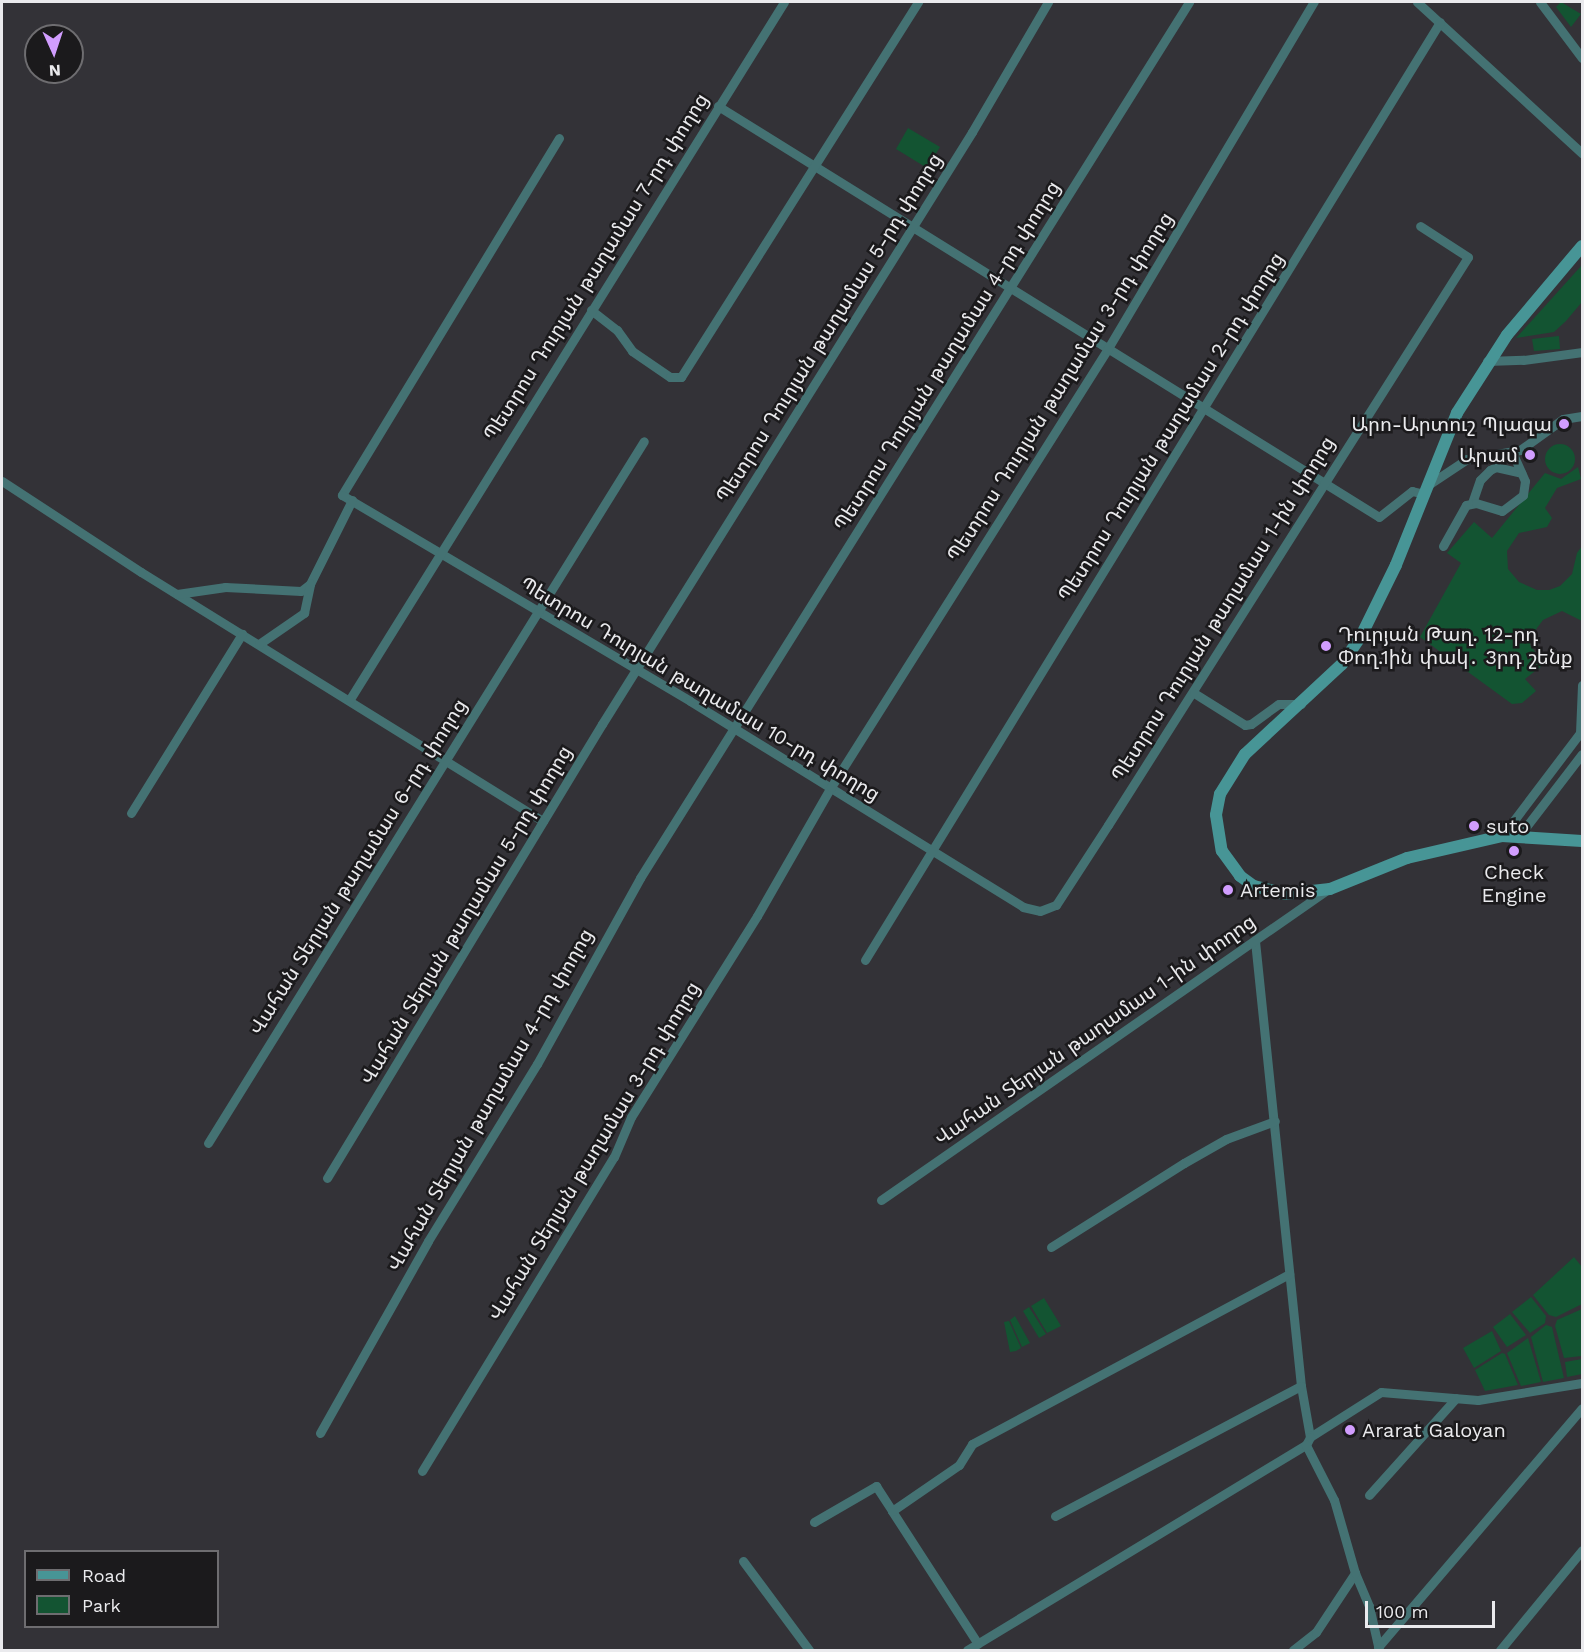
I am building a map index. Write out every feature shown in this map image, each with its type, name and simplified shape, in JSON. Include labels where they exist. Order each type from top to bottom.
[{"type":"main road","points":[[1582,246],[1487,361],[1457,413],[1396,565],[1361,636],[1342,664],[1245,754],[1229,775],[1220,794],[1217,830],[1228,862],[1254,886],[1285,894],[1330,889],[1407,858],[1502,836],[1582,841]]},
{"type":"street","name":"Պետրոս Դուրյան թաղամաս 7-րդ փողոց","points":[[350,699],[784,2]]},
{"type":"street","points":[[591,310],[617,330],[632,351],[670,377],[681,377],[918,2]]},
{"type":"street","name":"Պետրոս Դուրյան թաղամաս 5-րդ փողոց","points":[[637,671],[912,228],[1048,2]]},
{"type":"street","name":"Պետրոս Դուրյան թաղամաս 4-րդ փողոց","points":[[735,729],[1189,2]]},
{"type":"street","name":"Պետրոս Դուրյան թաղամաս 3-րդ փողոց","points":[[831,787],[1107,350],[1314,2]]},
{"type":"street","points":[[1417,2],[1582,153]]},
{"type":"street","points":[[1540,2],[1582,58]]},
{"type":"street","name":"Պետրոս Դուրյան թաղամաս 2-րդ փողոց","points":[[865,960],[930,850],[1204,410],[1440,22]]},
{"type":"street","points":[[718,106],[1009,290],[1379,517],[1412,491],[1425,490],[1467,459],[1512,452],[1532,444],[1549,427],[1563,419],[1582,416]]},
{"type":"street","name":"Պետրոս Դուրյան թաղամաս 10-րդ փողոց","points":[[560,138],[484,256],[342,495],[831,787],[1023,907],[1040,910]]},
{"type":"street","name":"Պետրոս Դուրյան թաղամաս 1-ին փողոց","points":[[1040,910],[1056,905],[1194,693],[1324,482],[1468,256],[1420,226]]},
{"type":"street","points":[[1487,361],[1582,352]]},
{"type":"street","name":"Վահան Տերյան թաղամաս 6-րդ փողոց","points":[[208,1143],[537,610],[645,441]]},
{"type":"street","points":[[1472,503],[1497,511],[1514,504],[1523,495],[1521,473],[1512,452]]},
{"type":"street","points":[[1443,546],[1461,509],[1472,503],[1480,480],[1490,470],[1496,468],[1521,473]]},
{"type":"street","points":[[2,481],[177,594],[350,699],[543,821]]},
{"type":"street","points":[[259,644],[304,613],[310,584],[352,501]]},
{"type":"street","points":[[177,594],[225,587],[294,592],[310,584]]},
{"type":"street","points":[[131,813],[242,634]]},
{"type":"street","name":"Վահան Տերյան թաղամաս 5-րդ փողոց","points":[[327,1178],[543,821],[637,671]]},
{"type":"street","points":[[1502,836],[1580,733],[1582,685]]},
{"type":"street","points":[[1194,693],[1245,724],[1251,724],[1280,704],[1301,704]]},
{"type":"street","name":"Վահան Տերյան թաղամաս 4-րդ փողոց","points":[[320,1433],[417,1260],[537,1064],[640,878],[735,729]]},
{"type":"street","points":[[1519,836],[1582,754]]},
{"type":"street","name":"Վահան Տերյան թաղամաս 3-րդ փողոց","points":[[422,1471],[614,1157],[631,1117],[757,915],[831,787]]},
{"type":"street","name":"Վահան Տերյան թաղամաս 1-ին փողոց","points":[[881,1200],[1330,889]]},
{"type":"street","points":[[1255,941],[1308,1441],[1334,1500],[1355,1573],[1369,1606],[1379,1649]]},
{"type":"street","points":[[1051,1247],[1226,1139],[1275,1121]]},
{"type":"street","points":[[892,1512],[958,1465],[972,1444],[1289,1274]]},
{"type":"street","points":[[967,1650],[1308,1441],[1382,1392],[1478,1401],[1582,1383]]},
{"type":"street","points":[[1054,1516],[1301,1386]]},
{"type":"street","points":[[1369,1495],[1456,1398]]},
{"type":"street","points":[[1379,1649],[1582,1408]]},
{"type":"street","points":[[814,1522],[876,1486],[978,1644]]},
{"type":"street","points":[[1500,1650],[1582,1550]]},
{"type":"street","points":[[743,1561],[809,1650]]},
{"type":"street","points":[[1293,1650],[1316,1632],[1346,1592],[1355,1573]]},
{"type":"green space","points":[[1561,2],[1581,14],[1571,27],[1556,7]]},
{"type":"green space","points":[[908,128],[940,147],[927,168],[896,149]]},
{"type":"green space","points":[[1582,265],[1582,302],[1566,321],[1554,332],[1516,338]]},
{"type":"green space","points":[[1559,336],[1560,349],[1534,351],[1532,339]]},
{"type":"green space","points":[[1560,444],[1571,448],[1575,459],[1571,470],[1560,474],[1549,470],[1545,459],[1549,448]]},
{"type":"green space","points":[[1578,467],[1581,479],[1557,488],[1545,508],[1552,518],[1547,527],[1519,533],[1507,551],[1508,569],[1519,582],[1537,590],[1549,590],[1560,586],[1572,574],[1577,553],[1582,546],[1582,621],[1562,611],[1543,620],[1534,632],[1530,645],[1544,664],[1525,679],[1536,691],[1522,703],[1512,704],[1420,637],[1461,563],[1447,553],[1474,522],[1492,538],[1545,473],[1561,479]]},
{"type":"green space","points":[[1574,1257],[1582,1267],[1582,1304],[1556,1317],[1549,1315],[1533,1295]]},
{"type":"green space","points":[[1531,1297],[1546,1316],[1545,1323],[1530,1333],[1512,1312]]},
{"type":"green space","points":[[1044,1298],[1061,1326],[1047,1333],[1031,1306]]},
{"type":"green space","points":[[1029,1307],[1046,1334],[1039,1338],[1023,1311]]},
{"type":"green space","points":[[1582,1309],[1582,1356],[1564,1358],[1555,1326],[1557,1320]]},
{"type":"green space","points":[[1510,1314],[1526,1335],[1507,1347],[1493,1327]]},
{"type":"green space","points":[[1015,1316],[1030,1343],[1022,1347],[1010,1320]]},
{"type":"green space","points":[[1009,1321],[1021,1348],[1010,1352],[1004,1322]]},
{"type":"green space","points":[[1546,1325],[1552,1327],[1564,1378],[1543,1382],[1531,1337]]},
{"type":"green space","points":[[1492,1331],[1501,1351],[1474,1368],[1463,1348]]},
{"type":"green space","points":[[1528,1338],[1541,1382],[1521,1386],[1507,1353]]},
{"type":"green space","points":[[1502,1353],[1505,1354],[1518,1385],[1485,1391],[1475,1370]]},
{"type":"green space","points":[[1582,1359],[1582,1374],[1567,1377],[1565,1362]]},
{"type":"place","name":"Արո-Արտուշ Պլազա","points":[[1564,424]]},
{"type":"place","name":"Արամ","points":[[1530,455]]},
{"type":"place","name":"Դուրյան Թաղ. 12-րդ Փող.1ին փակ․ 3րդ շենք","points":[[1326,646]]},
{"type":"place","name":"suto","points":[[1474,826]]},
{"type":"place","name":"Check Engine","points":[[1514,851]]},
{"type":"place","name":"Artemis","points":[[1228,890]]},
{"type":"place","name":"Ararat Galoyan","points":[[1350,1430]]}]
